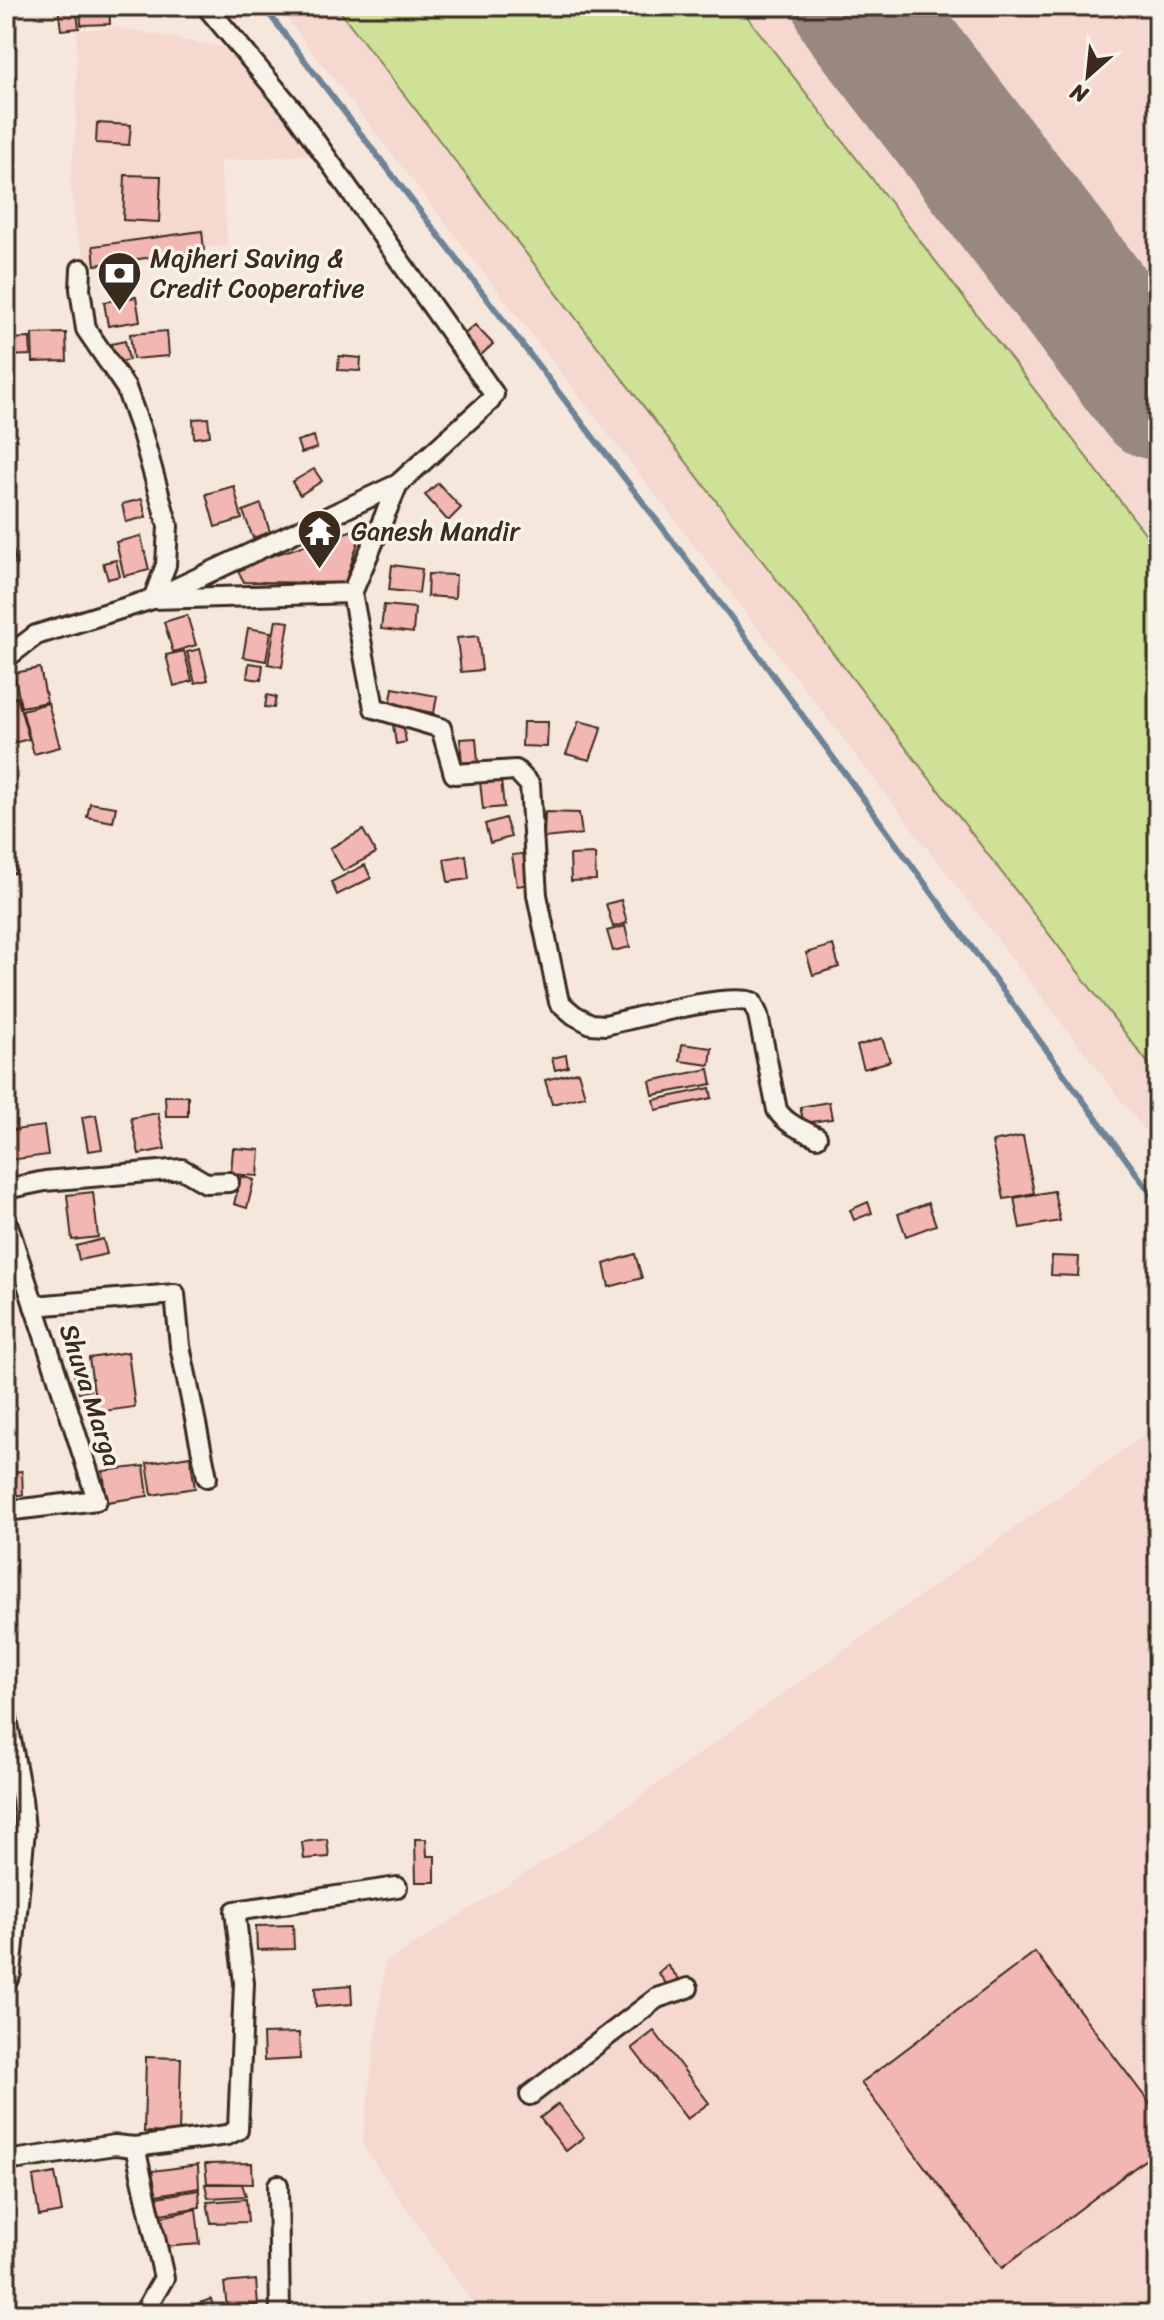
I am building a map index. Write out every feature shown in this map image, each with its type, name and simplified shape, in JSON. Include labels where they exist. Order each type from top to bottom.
[{"type":"street","points":[[6,658],[36,635],[153,599],[398,484],[494,394],[293,110],[206,6]]},
{"type":"street","points":[[81,269],[80,289],[86,329],[126,388],[168,526],[166,565],[153,599]]},
{"type":"street","points":[[398,484],[352,593],[374,708],[441,728],[454,774],[516,770],[530,785],[537,895],[559,1002],[591,1024],[605,1025],[721,1000],[745,999],[752,1002],[758,1015],[777,1110],[796,1127],[817,1137]]},
{"type":"street","points":[[153,599],[352,593]]},
{"type":"street","points":[[6,1189],[45,1181],[182,1169],[206,1183],[229,1182]]},
{"type":"street","name":"Shuva Marga","points":[[6,1219],[97,1500],[6,1511]]},
{"type":"street","points":[[34,1306],[175,1294],[180,1346],[207,1477]]},
{"type":"street","points":[[6,1713],[25,1830],[11,1973],[6,1983]]},
{"type":"street","points":[[6,2161],[115,2145],[135,2147],[227,2135],[238,2130],[244,1983],[235,1911],[397,1887]]},
{"type":"street","points":[[530,2095],[657,1998],[688,1988]]},
{"type":"street","points":[[135,2147],[164,2278],[143,2314]]},
{"type":"street","points":[[278,2185],[280,2314]]},
{"type":"shaded area","points":[[277,6],[1158,6],[1158,1148],[556,366]]},
{"type":"shaded area","points":[[114,27],[242,51],[319,154],[220,161],[228,245],[87,265],[76,231],[70,182],[76,125],[77,31]]},
{"type":"shaded area","points":[[1158,1425],[1158,2314],[480,2314],[362,2145],[385,1963],[589,1833]]},
{"type":"green space","points":[[336,6],[739,6],[1158,550],[1158,1076]]},
{"type":"building","points":[[58,6],[76,6],[79,28],[61,30]]},
{"type":"building","points":[[80,6],[109,6],[110,24],[81,25]]},
{"type":"building","points":[[97,123],[131,125],[129,145],[96,143]]},
{"type":"building","points":[[125,175],[161,176],[159,222],[123,220]]},
{"type":"building","points":[[202,231],[204,250],[95,265],[93,246]]},
{"type":"building","points":[[136,297],[140,321],[108,326],[104,302]]},
{"type":"building","points":[[475,325],[493,344],[479,357],[461,337]]},
{"type":"building","points":[[167,331],[169,356],[133,359],[130,334]]},
{"type":"building","points":[[66,333],[67,361],[33,362],[32,334]]},
{"type":"building","points":[[30,338],[31,355],[6,356],[6,339]]},
{"type":"building","points":[[125,341],[129,360],[114,363],[111,344]]},
{"type":"building","points":[[339,356],[361,358],[360,371],[338,370]]},
{"type":"building","points":[[208,418],[210,436],[194,438],[193,419]]},
{"type":"building","points":[[314,436],[317,448],[301,453],[297,441]]},
{"type":"building","points":[[314,469],[322,481],[300,495],[292,482]]},
{"type":"building","points":[[438,483],[461,508],[448,521],[425,495]]},
{"type":"building","points":[[234,486],[242,519],[215,527],[206,494]]},
{"type":"building","points":[[142,499],[146,517],[126,522],[122,504]]},
{"type":"building","points":[[261,504],[270,532],[253,538],[243,511]]},
{"type":"building","points":[[363,527],[345,583],[244,582],[236,567]]},
{"type":"building","points":[[6,528],[16,564],[6,566]]},
{"type":"building","points":[[141,536],[149,570],[124,576],[116,542]]},
{"type":"building","points":[[116,560],[120,576],[108,579],[103,563]]},
{"type":"building","points":[[392,565],[422,569],[419,593],[389,590]]},
{"type":"building","points":[[428,574],[456,575],[455,598],[427,596]]},
{"type":"building","points":[[384,605],[415,608],[413,633],[381,629]]},
{"type":"building","points":[[187,615],[196,645],[173,652],[164,622]]},
{"type":"building","points":[[276,620],[289,622],[282,667],[268,664]]},
{"type":"building","points":[[248,628],[271,632],[266,661],[243,657]]},
{"type":"building","points":[[478,636],[482,670],[461,672],[457,638]]},
{"type":"building","points":[[200,649],[208,680],[195,683],[187,652]]},
{"type":"building","points":[[184,651],[192,681],[174,686],[166,655]]},
{"type":"building","points":[[249,663],[263,665],[261,680],[247,678]]},
{"type":"building","points":[[40,668],[47,702],[21,707],[14,673]]},
{"type":"building","points":[[393,688],[437,696],[434,713],[390,705]]},
{"type":"building","points":[[267,695],[276,697],[274,708],[265,707]]},
{"type":"building","points":[[17,697],[29,739],[13,743],[6,718],[6,700]]},
{"type":"building","points":[[48,703],[60,747],[34,754],[22,710]]},
{"type":"building","points":[[579,721],[602,727],[590,760],[566,754]]},
{"type":"building","points":[[523,722],[548,722],[547,747],[522,746]]},
{"type":"building","points":[[6,723],[13,743],[6,746]]},
{"type":"building","points":[[403,723],[406,742],[396,744],[393,725]]},
{"type":"building","points":[[476,738],[478,762],[462,764],[460,739]]},
{"type":"building","points":[[501,780],[504,807],[483,809],[480,782]]},
{"type":"building","points":[[90,803],[116,807],[113,822],[87,817]]},
{"type":"building","points":[[545,812],[579,813],[582,834],[544,838]]},
{"type":"building","points":[[505,818],[511,837],[490,843],[485,824]]},
{"type":"building","points":[[363,830],[376,853],[343,871],[330,848]]},
{"type":"building","points":[[6,849],[13,849],[16,873],[6,874]]},
{"type":"building","points":[[529,853],[533,884],[517,886],[512,855]]},
{"type":"building","points":[[595,854],[596,880],[571,881],[570,855]]},
{"type":"building","points":[[466,855],[469,879],[448,882],[444,859]]},
{"type":"building","points":[[365,865],[371,878],[337,895],[331,882]]},
{"type":"building","points":[[621,900],[627,923],[613,927],[606,904]]},
{"type":"building","points":[[625,926],[630,947],[613,951],[607,931]]},
{"type":"building","points":[[833,945],[839,967],[813,975],[806,953]]},
{"type":"building","points":[[882,1038],[890,1061],[864,1069],[857,1046]]},
{"type":"building","points":[[682,1044],[712,1048],[710,1065],[680,1061]]},
{"type":"building","points":[[566,1055],[568,1067],[555,1070],[552,1058]]},
{"type":"building","points":[[709,1069],[712,1084],[653,1095],[650,1081]]},
{"type":"building","points":[[578,1072],[585,1096],[552,1104],[545,1080]]},
{"type":"building","points":[[710,1088],[712,1098],[656,1110],[654,1100]]},
{"type":"building","points":[[165,1096],[188,1096],[188,1116],[166,1116]]},
{"type":"building","points":[[829,1102],[832,1119],[804,1123],[800,1107]]},
{"type":"building","points":[[158,1113],[165,1149],[139,1154],[131,1118]]},
{"type":"building","points":[[96,1115],[102,1149],[88,1151],[82,1117]]},
{"type":"building","points":[[44,1126],[48,1155],[10,1160],[6,1131]]},
{"type":"building","points":[[1023,1136],[1034,1193],[1004,1199],[992,1142]]},
{"type":"building","points":[[233,1148],[260,1150],[258,1176],[231,1174]]},
{"type":"building","points":[[241,1176],[254,1180],[247,1208],[234,1204]]},
{"type":"building","points":[[1054,1191],[1060,1221],[1020,1228],[1014,1198]]},
{"type":"building","points":[[93,1192],[98,1237],[72,1240],[67,1195]]},
{"type":"building","points":[[868,1202],[872,1213],[854,1220],[850,1210]]},
{"type":"building","points":[[928,1203],[936,1225],[906,1236],[898,1214]]},
{"type":"building","points":[[103,1239],[107,1254],[79,1260],[76,1246]]},
{"type":"building","points":[[635,1254],[642,1278],[609,1287],[604,1264]]},
{"type":"building","points":[[1052,1256],[1079,1257],[1078,1276],[1051,1275]]},
{"type":"building","points":[[128,1352],[135,1407],[97,1412],[89,1358]]},
{"type":"building","points":[[84,1367],[90,1390],[79,1393],[73,1370]]},
{"type":"building","points":[[190,1456],[195,1488],[152,1495],[147,1463]]},
{"type":"building","points":[[144,1466],[148,1496],[107,1502],[103,1471]]},
{"type":"building","points":[[22,1471],[23,1495],[6,1495],[6,1472]]},
{"type":"building","points":[[327,1839],[329,1857],[304,1859],[302,1842]]},
{"type":"building","points":[[415,1839],[426,1839],[427,1856],[435,1856],[435,1882],[416,1882]]},
{"type":"building","points":[[293,1925],[294,1949],[257,1950],[256,1926]]},
{"type":"building","points":[[1035,1952],[1158,2114],[1158,2150],[1002,2268],[861,2083]]},
{"type":"building","points":[[667,1965],[680,1980],[670,1988],[658,1973]]},
{"type":"building","points":[[351,1985],[352,2004],[316,2007],[315,1988]]},
{"type":"building","points":[[654,2031],[709,2103],[687,2119],[632,2048]]},
{"type":"building","points":[[299,2033],[300,2059],[264,2061],[263,2034]]},
{"type":"building","points":[[146,2057],[181,2058],[179,2133],[144,2132]]},
{"type":"building","points":[[558,2104],[584,2137],[566,2151],[540,2118]]},
{"type":"building","points":[[252,2163],[253,2184],[207,2183],[205,2164]]},
{"type":"building","points":[[198,2165],[199,2188],[156,2195],[152,2171]]},
{"type":"building","points":[[55,2173],[62,2212],[39,2216],[33,2177]]},
{"type":"building","points":[[6,2184],[9,2184],[10,2234],[6,2234]]},
{"type":"building","points":[[205,2184],[242,2184],[246,2196],[208,2198]]},
{"type":"building","points":[[199,2190],[200,2207],[161,2214],[157,2197]]},
{"type":"building","points":[[246,2199],[248,2222],[211,2223],[207,2202]]},
{"type":"building","points":[[196,2209],[200,2244],[162,2247],[157,2218]]},
{"type":"building","points":[[256,2280],[258,2305],[227,2307],[224,2283]]},
{"type":"building","points":[[211,2299],[215,2314],[168,2314]]},
{"type":"waterway","points":[[263,6],[730,616],[1158,1203]]},
{"type":"runway","points":[[860,6],[1158,394]]},
{"type":"place","name":"Majheri Saving & Credit Cooperative","points":[[119,312]]},
{"type":"place","name":"Ganesh Mandir","points":[[320,570]]}]
